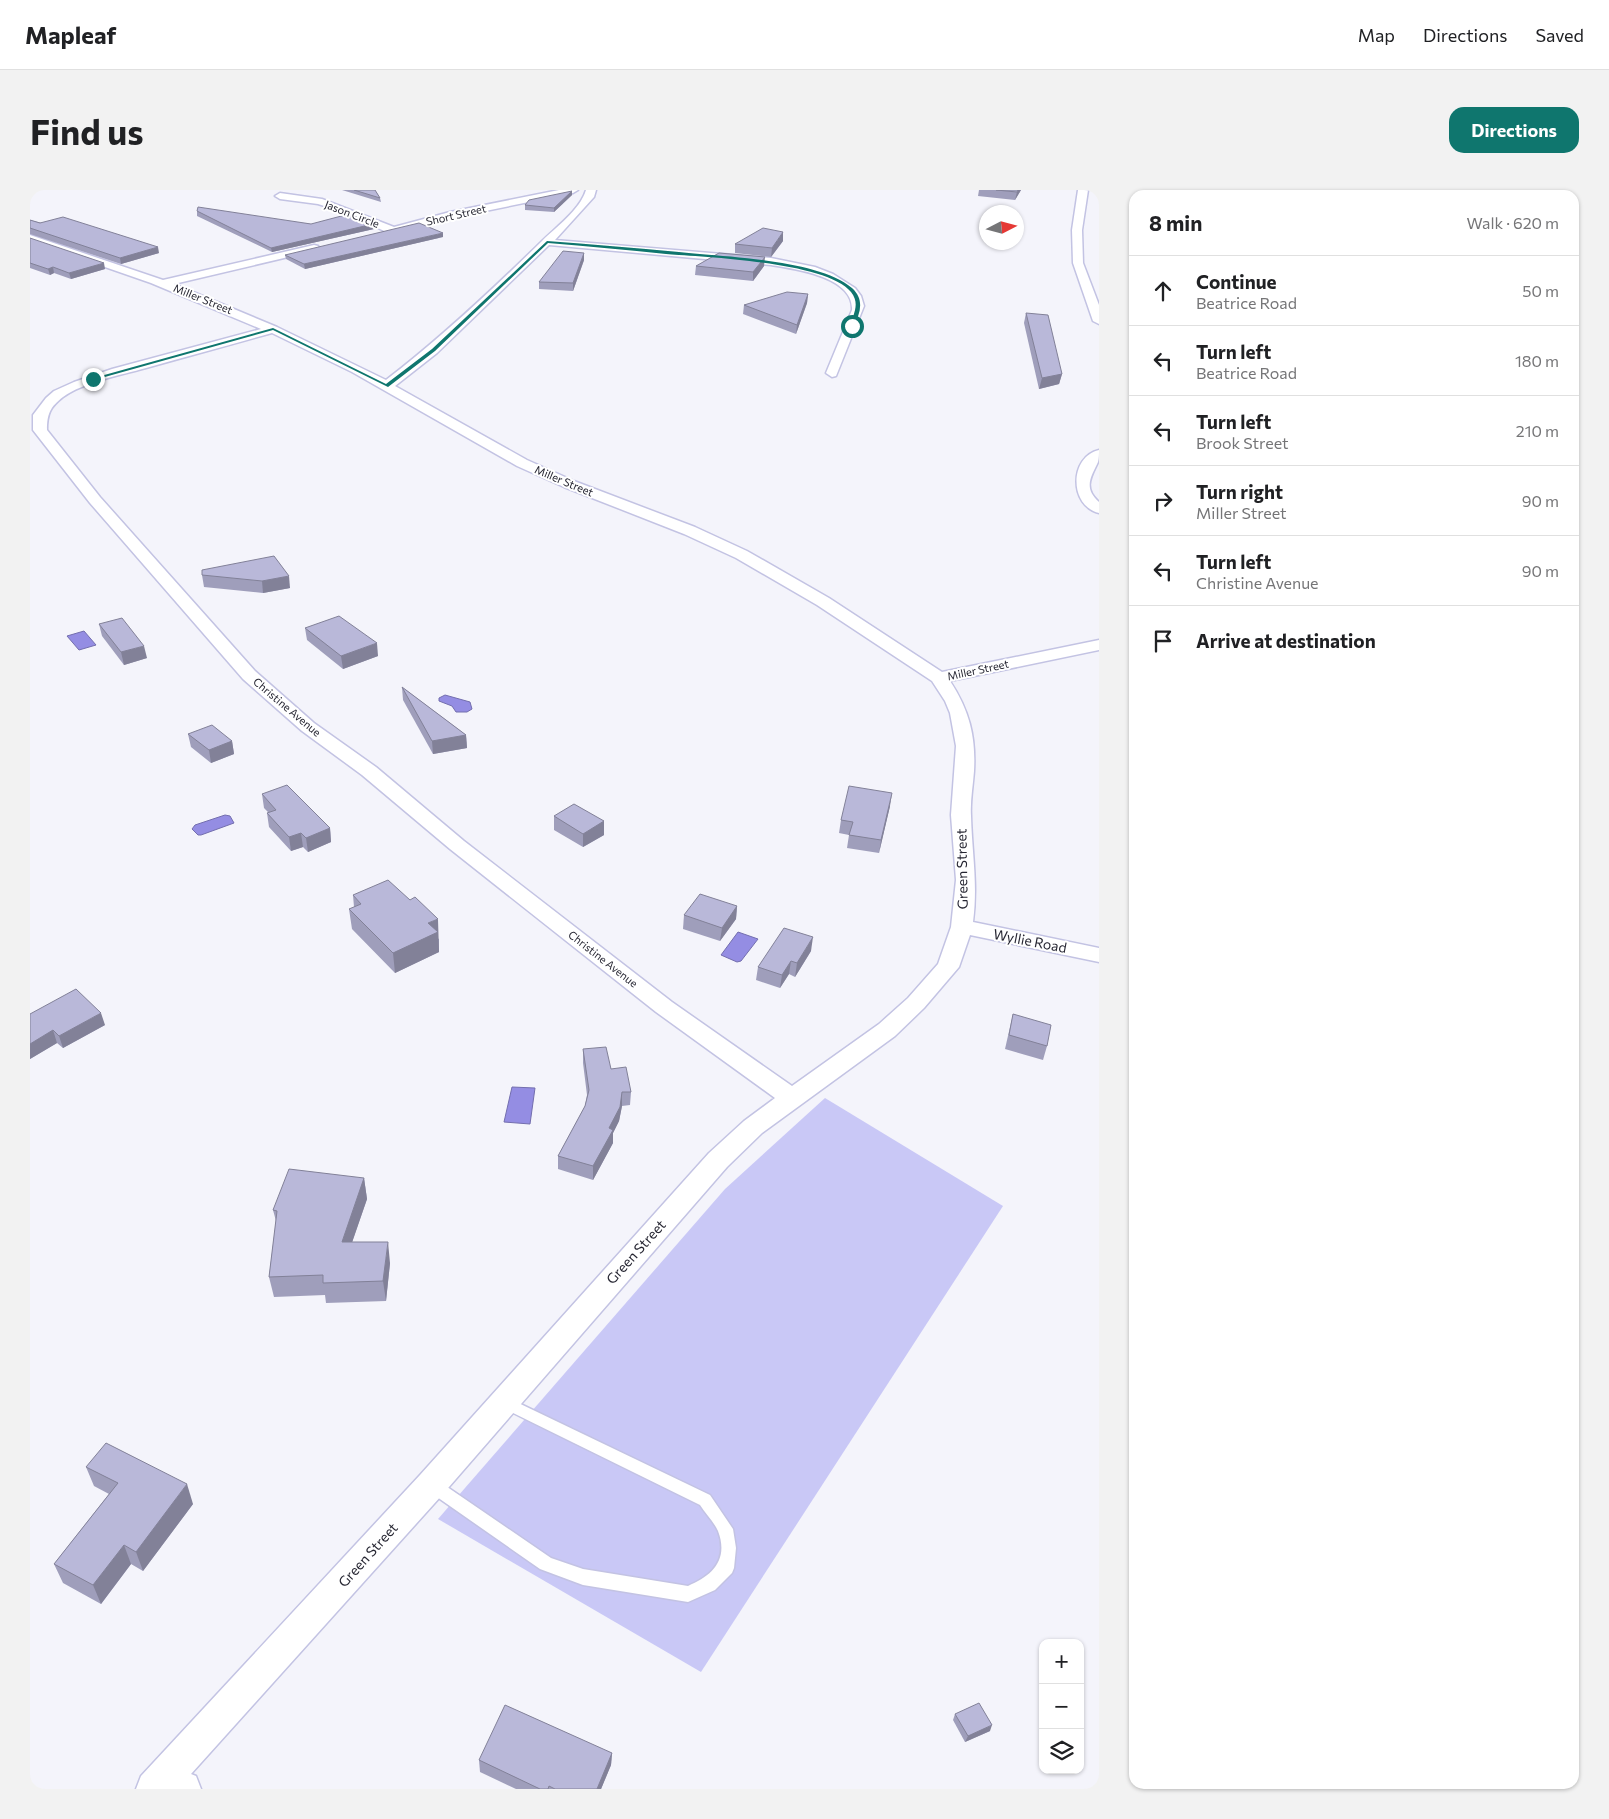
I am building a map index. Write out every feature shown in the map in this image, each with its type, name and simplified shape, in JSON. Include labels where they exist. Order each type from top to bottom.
[{"type":"street","name":"Short Street","points":[[374,235],[450,215],[573,190]]},
{"type":"street","points":[[387,386],[434,350],[547,242],[573,216],[589,196],[591,190]]},
{"type":"street","points":[[1083,190],[1077,230],[1078,263],[1098,318]]},
{"type":"street","name":"Jason Circle","points":[[280,196],[319,201],[392,230]]},
{"type":"street","name":"Miller Street","points":[[30,238],[164,284],[273,329],[387,386],[462,431],[524,464],[682,528],[740,554],[794,584],[939,678],[1099,645]]},
{"type":"street","points":[[547,242],[769,262],[806,269],[837,280],[846,285],[856,295],[859,303],[858,310],[832,373]]},
{"type":"street","points":[[164,284],[326,246]]},
{"type":"street","name":"Christine Avenue","points":[[273,329],[116,372],[78,385],[59,394],[51,401],[40,415],[40,430],[95,500],[249,675],[308,727],[369,770],[458,845],[664,1007],[792,1098]]},
{"type":"street","points":[[1099,454],[1085,471],[1081,481],[1085,496],[1093,506],[1099,509]]},
{"type":"street","name":"Green Street","points":[[168,1785],[503,1402],[718,1160],[753,1127],[887,1030],[916,1003],[948,967],[962,927],[966,880],[961,814],[965,746],[959,713],[939,678]]},
{"type":"street","name":"Wyllie Road","points":[[962,927],[1099,955]]},
{"type":"lane","points":[[431,1485],[546,1564],[583,1577],[688,1594],[708,1585],[726,1568],[728,1548],[725,1529],[705,1500],[503,1402]]},
{"type":"shaded area","points":[[84,631],[96,645],[79,650],[67,636]]},
{"type":"shaded area","points":[[445,695],[470,702],[472,709],[467,712],[456,712],[452,706],[439,701],[439,698]]},
{"type":"shaded area","points":[[225,815],[230,816],[234,823],[201,835],[198,835],[192,829],[195,825]]},
{"type":"shaded area","points":[[738,932],[758,939],[741,961],[737,962],[721,955]]},
{"type":"shaded area","points":[[512,1087],[535,1088],[530,1124],[504,1122]]},
{"type":"shaded area","points":[[825,1098],[1003,1206],[701,1672],[438,1519],[725,1189]]},
{"type":"building","points":[[354,190],[375,190],[380,198]]},
{"type":"building","points":[[996,190],[1018,190],[1017,192]]},
{"type":"building","points":[[572,191],[554,208],[525,205],[529,200]]},
{"type":"building","points":[[198,207],[311,224],[349,214],[373,224],[271,248],[197,211]]},
{"type":"building","points":[[63,217],[158,247],[120,258],[30,228],[30,220],[40,223]]},
{"type":"building","points":[[419,223],[443,233],[304,264],[285,255]]},
{"type":"building","points":[[763,228],[783,232],[772,248],[735,244]]},
{"type":"building","points":[[30,238],[104,263],[69,273],[53,267],[48,269],[30,263]]},
{"type":"building","points":[[563,251],[584,253],[573,283],[539,282]]},
{"type":"building","points":[[719,253],[765,257],[753,272],[696,266]]},
{"type":"building","points":[[787,292],[808,294],[797,325],[744,305]]},
{"type":"building","points":[[1026,313],[1048,315],[1062,374],[1042,378]]},
{"type":"building","points":[[274,556],[289,576],[262,581],[202,575],[202,570]]},
{"type":"building","points":[[339,616],[377,643],[341,656],[305,628]]},
{"type":"building","points":[[122,618],[144,646],[121,652],[99,624]]},
{"type":"building","points":[[402,687],[466,735],[432,741]]},
{"type":"building","points":[[212,725],[232,741],[209,750],[188,734]]},
{"type":"building","points":[[287,785],[330,828],[306,838],[301,833],[289,837],[267,813],[276,810],[262,794]]},
{"type":"building","points":[[849,786],[892,793],[881,840],[849,835],[853,822],[841,820]]},
{"type":"building","points":[[574,804],[604,821],[583,834],[554,816]]},
{"type":"building","points":[[388,880],[410,900],[415,897],[438,919],[428,923],[438,932],[393,953],[349,909],[361,904],[353,895]]},
{"type":"building","points":[[700,894],[737,906],[722,928],[684,915]]},
{"type":"building","points":[[784,928],[813,937],[797,963],[791,961],[782,975],[758,967]]},
{"type":"building","points":[[76,989],[101,1013],[59,1036],[53,1030],[30,1044],[30,1014]]},
{"type":"building","points":[[1013,1014],[1051,1025],[1047,1046],[1009,1035]]},
{"type":"building","points":[[606,1047],[611,1069],[626,1067],[631,1092],[622,1092],[620,1107],[609,1128],[613,1130],[593,1166],[558,1156],[585,1106],[589,1090],[583,1049]]},
{"type":"building","points":[[289,1169],[364,1178],[342,1242],[388,1242],[383,1281],[323,1283],[323,1275],[269,1277],[277,1211],[273,1210]]},
{"type":"building","points":[[106,1443],[187,1484],[136,1552],[124,1545],[93,1585],[54,1564],[118,1483],[86,1467]]},
{"type":"building","points":[[979,1703],[992,1725],[968,1736],[955,1714]]},
{"type":"building","points":[[505,1705],[612,1753],[597,1789],[555,1789],[549,1786],[548,1789],[540,1789],[479,1760]]},
{"type":"route","points":[[93,379],[273,329],[387,386],[434,350],[547,242],[769,262],[817,272],[846,285],[856,295],[859,303],[852,326]]}]
